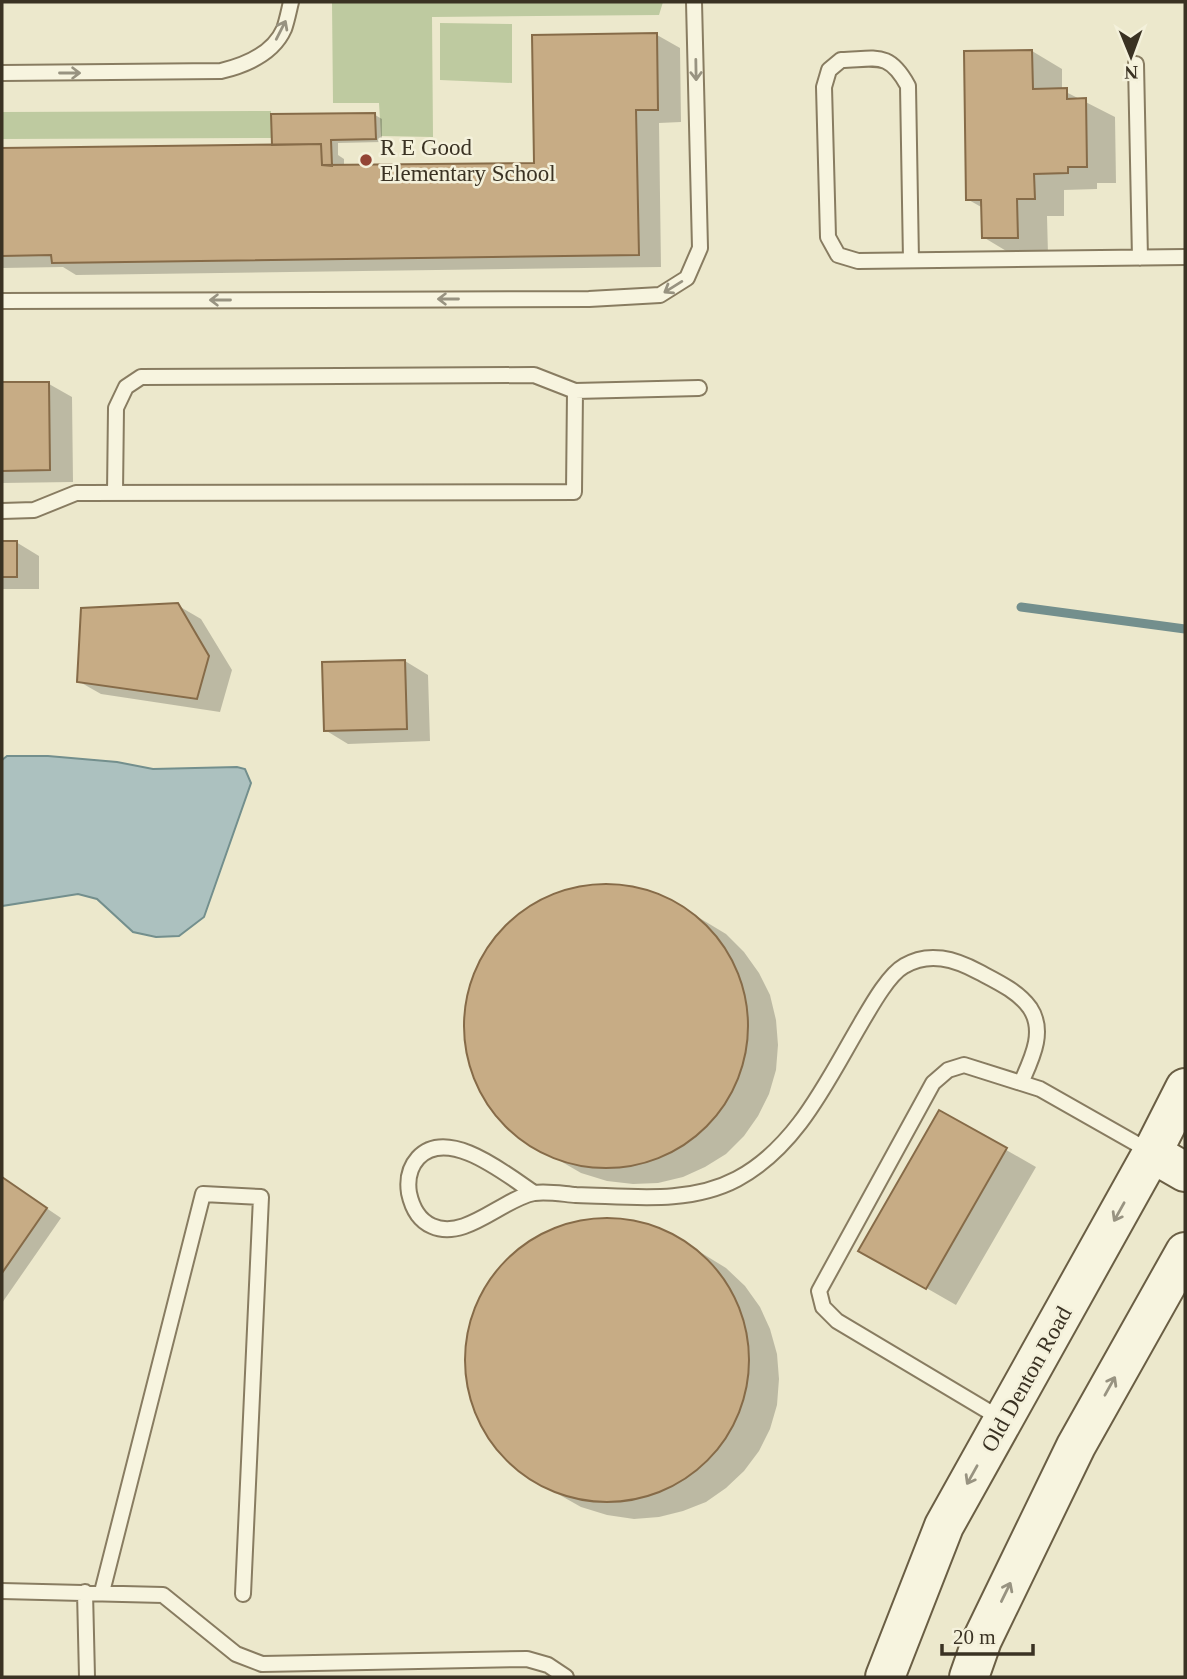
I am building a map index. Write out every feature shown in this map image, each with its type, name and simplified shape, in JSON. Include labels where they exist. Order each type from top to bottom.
[{"type":"main road","name":"Old Denton Road","points":[[885,1677],[944,1526],[1152,1153],[1185,1088]]},
{"type":"main road","points":[[1152,1153],[1185,1172]]},
{"type":"main road","points":[[970,1677],[982,1640],[1076,1446],[1185,1252]]},
{"type":"lane","points":[[2,73],[221,71],[246,64],[267,50],[284,30],[291,2]]},
{"type":"lane","points":[[2,301],[589,299],[660,296],[687,278],[700,248],[694,2]]},
{"type":"lane","points":[[911,261],[908,86],[897,68],[882,59],[841,60],[829,70],[824,87],[828,237],[838,255],[858,261],[911,261],[1185,257]]},
{"type":"lane","points":[[1136,64],[1140,258]]},
{"type":"lane","points":[[115,493],[116,408],[126,387],[141,377],[534,375],[575,391],[699,388]]},
{"type":"lane","points":[[2,511],[34,510],[76,493],[574,492],[575,391]]},
{"type":"lane","points":[[534,1193],[494,1167],[459,1149],[440,1147],[424,1152],[414,1162],[409,1175],[409,1192],[415,1212],[425,1223],[439,1230],[453,1229],[477,1221],[534,1193],[662,1197],[702,1193],[737,1179],[779,1149],[814,1105],[877,996],[903,966],[926,958],[943,957],[965,965],[1009,988],[1031,1009],[1037,1028],[1036,1049],[1021,1083]]},
{"type":"lane","points":[[1003,1420],[837,1321],[823,1307],[819,1291],[933,1083],[948,1070],[964,1065],[1041,1089],[1152,1153]]},
{"type":"lane","points":[[102,1592],[203,1194],[261,1197],[243,1594]]},
{"type":"lane","points":[[2,1591],[163,1595],[236,1654],[262,1664],[527,1659],[548,1665],[566,1677]]},
{"type":"lane","points":[[85,1592],[87,1677]]},
{"type":"green space","points":[[332,2],[663,2],[659,15],[432,17],[433,137],[381,136],[379,103],[333,103]]},
{"type":"green space","points":[[440,23],[512,24],[512,83],[440,80]]},
{"type":"green space","points":[[271,111],[271,138],[2,139],[2,112]]},
{"type":"shaded area","points":[[7,756],[48,756],[117,762],[153,769],[245,769],[251,783],[204,917],[179,936],[156,937],[133,932],[97,899],[78,894],[2,906],[2,760]]},
{"type":"building","points":[[657,33],[658,110],[636,110],[639,255],[52,263],[51,255],[2,256],[2,148],[321,144],[322,165],[534,163],[532,35]]},
{"type":"building","points":[[1032,50],[1033,89],[1067,88],[1067,99],[1086,98],[1087,167],[1068,167],[1068,173],[1034,174],[1035,199],[1017,199],[1018,238],[982,238],[981,200],[966,200],[964,51]]},
{"type":"building","points":[[375,113],[376,139],[331,140],[332,166],[322,165],[321,144],[272,145],[271,114]]},
{"type":"building","points":[[2,382],[49,382],[50,470],[2,471]]},
{"type":"building","points":[[2,541],[17,541],[17,577],[2,577]]},
{"type":"building","points":[[178,603],[209,656],[197,699],[77,682],[81,608]]},
{"type":"building","points":[[405,660],[407,729],[324,731],[322,662]]},
{"type":"building","points":[[592,884],[620,884],[647,890],[673,901],[707,925],[724,947],[737,972],[746,998],[746,1054],[737,1080],[724,1105],[707,1127],[673,1151],[647,1162],[620,1168],[592,1168],[565,1162],[539,1151],[505,1127],[481,1093],[470,1067],[464,1040],[464,1012],[470,985],[481,959],[505,925],[539,901],[565,890]]},
{"type":"building","points":[[939,1110],[1007,1148],[926,1289],[858,1251]]},
{"type":"building","points":[[2,1177],[47,1208],[2,1273]]},
{"type":"building","points":[[593,1218],[621,1218],[648,1224],[674,1235],[708,1259],[725,1281],[738,1306],[747,1332],[747,1388],[738,1414],[725,1439],[708,1461],[674,1485],[648,1496],[621,1502],[593,1502],[566,1496],[540,1485],[506,1461],[482,1427],[471,1401],[465,1374],[465,1346],[471,1319],[482,1293],[506,1259],[540,1235],[566,1224]]},
{"type":"waterway","points":[[1021,607],[1185,629]]},
{"type":"place","name":"R E Good Elementary School","points":[[366,160]]}]
